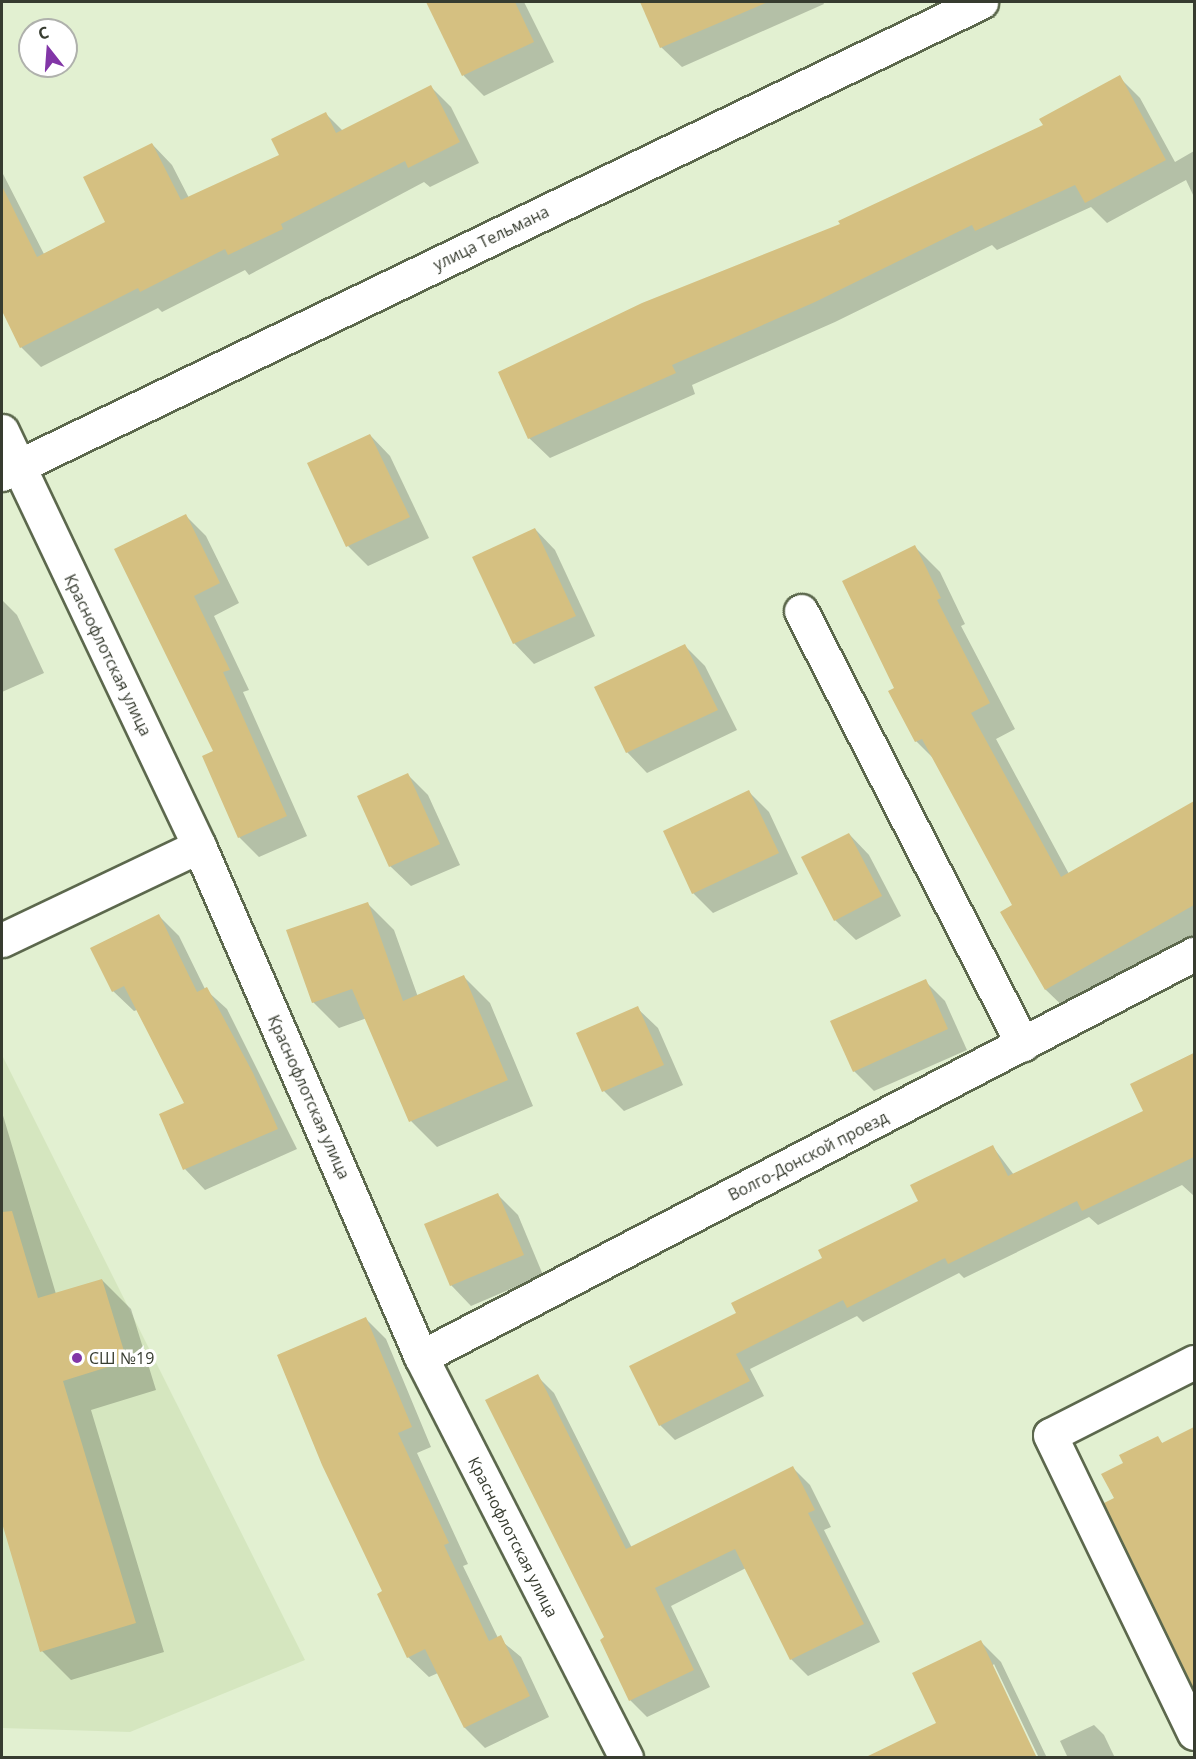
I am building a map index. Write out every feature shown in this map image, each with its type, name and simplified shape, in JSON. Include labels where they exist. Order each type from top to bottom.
[{"type":"street","name":"улица Тельмана","points":[[10,470],[981,2]]},
{"type":"street","name":"Краснофлотская улица","points":[[2,431],[10,470],[199,846],[421,1357],[626,1758]]},
{"type":"street","points":[[801,611],[1023,1044]]},
{"type":"street","points":[[2,940],[199,846]]},
{"type":"street","name":"Волго-Донской проезд","points":[[421,1357],[1194,954]]},
{"type":"street","points":[[1191,1719],[1050,1435],[1194,1362]]},
{"type":"shaded area","name":"СШ №19","points":[[2,1055],[305,1660],[130,1732],[2,1728]]},
{"type":"building","points":[[426,2],[515,2],[534,42],[462,76]]},
{"type":"building","points":[[640,2],[768,2],[660,48]]},
{"type":"building","points":[[1120,75],[1166,160],[1085,203],[1075,185],[975,231],[972,225],[815,302],[672,365],[676,373],[528,439],[498,372],[642,303],[840,224],[838,221],[1043,125],[1039,119]]},
{"type":"building","points":[[431,85],[460,142],[408,168],[405,161],[281,224],[283,229],[228,255],[225,249],[140,292],[138,288],[20,348],[2,311],[2,186],[37,257],[105,222],[83,177],[152,143],[181,200],[279,155],[271,139],[326,112],[336,133]]},
{"type":"building","points":[[370,434],[410,517],[346,547],[307,463]]},
{"type":"building","points":[[186,514],[220,583],[194,596],[230,670],[223,672],[287,816],[238,838],[202,756],[213,751],[114,549]]},
{"type":"building","points":[[535,528],[576,616],[513,644],[472,557]]},
{"type":"building","points":[[915,545],[941,598],[937,600],[990,703],[971,713],[1061,877],[1194,801],[1194,905],[1045,990],[1000,912],[1012,905],[922,739],[915,742],[888,691],[894,688],[842,581]]},
{"type":"building","points":[[685,644],[718,710],[626,753],[594,687]]},
{"type":"building","points":[[408,773],[440,844],[389,867],[357,796]]},
{"type":"building","points":[[749,790],[779,853],[692,894],[663,831]]},
{"type":"building","points":[[849,833],[882,896],[834,921],[801,857]]},
{"type":"building","points":[[368,902],[403,1001],[464,975],[508,1080],[409,1122],[352,989],[312,1003],[286,930]]},
{"type":"building","points":[[159,914],[197,992],[207,987],[253,1073],[278,1129],[183,1170],[159,1114],[184,1103],[124,986],[112,992],[90,948]]},
{"type":"building","points":[[926,979],[948,1029],[853,1072],[830,1021]]},
{"type":"building","points":[[638,1006],[664,1065],[602,1092],[576,1033]]},
{"type":"building","points":[[1194,1053],[1194,1157],[1082,1211],[1077,1201],[948,1264],[945,1258],[847,1308],[843,1300],[736,1354],[750,1381],[659,1426],[629,1366],[736,1313],[731,1303],[822,1258],[818,1250],[918,1201],[910,1185],[993,1145],[1008,1176],[1143,1111],[1130,1084]]},
{"type":"building","points":[[498,1193],[524,1255],[450,1286],[424,1224]]},
{"type":"building","points":[[12,1211],[38,1298],[102,1279],[127,1361],[63,1381],[136,1623],[40,1652],[2,1523],[2,1212]]},
{"type":"building","points":[[366,1317],[412,1427],[398,1433],[449,1543],[444,1545],[489,1641],[501,1635],[530,1696],[464,1728],[425,1649],[407,1658],[377,1594],[382,1591],[322,1465],[277,1355]]},
{"type":"building","points":[[538,1374],[626,1549],[793,1466],[815,1510],[808,1513],[864,1624],[790,1660],[735,1549],[655,1588],[694,1670],[629,1701],[600,1640],[604,1637],[485,1400]]},
{"type":"building","points":[[1194,1427],[1194,1689],[1104,1503],[1114,1498],[1101,1474],[1123,1463],[1119,1455],[1158,1436],[1162,1443]]},
{"type":"building","points":[[981,1640],[1037,1758],[864,1758],[936,1723],[912,1673]]},
{"type":"place","name":"СШ №19","points":[[77,1358]]}]
